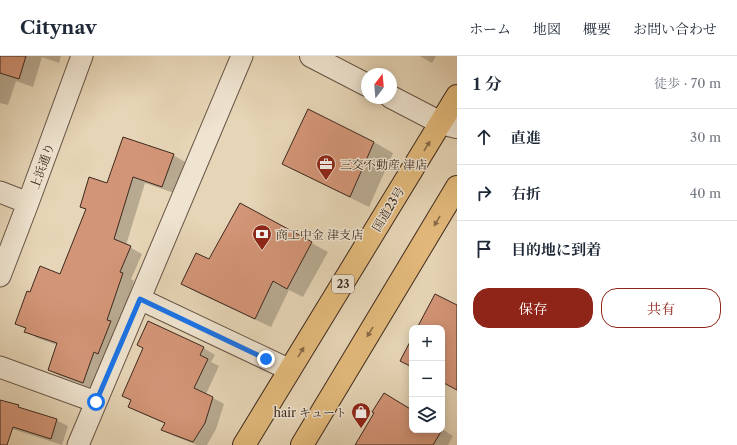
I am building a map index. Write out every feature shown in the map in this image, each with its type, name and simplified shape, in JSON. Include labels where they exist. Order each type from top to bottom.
[{"type":"highway","name":"国道23号","points":[[244,445],[290,370],[449,125],[457,96]]},
{"type":"highway","points":[[302,445],[457,187]]},
{"type":"street","name":"上浜通り","points":[[0,276],[82,56]]},
{"type":"street","points":[[78,445],[242,56]]},
{"type":"street","points":[[311,56],[361,81]]},
{"type":"street","points":[[397,100],[449,125]]},
{"type":"street","points":[[0,192],[28,203]]},
{"type":"street","points":[[140,299],[290,370]]},
{"type":"street","points":[[0,366],[96,402]]},
{"type":"building","points":[[0,56],[26,56],[19,79],[0,73]]},
{"type":"building","points":[[308,109],[374,142],[350,197],[282,164]]},
{"type":"building","points":[[123,137],[174,154],[162,187],[133,177],[114,239],[131,246],[120,272],[123,273],[107,320],[111,321],[98,354],[94,352],[83,383],[48,370],[57,343],[24,332],[26,328],[15,324],[27,291],[30,292],[40,266],[60,274],[86,209],[80,207],[89,177],[107,183]]},
{"type":"building","points":[[240,203],[312,242],[287,289],[273,281],[255,319],[181,284],[196,253],[209,259]]},
{"type":"building","points":[[435,294],[457,305],[457,390],[445,384],[445,325],[419,325]]},
{"type":"building","points":[[148,321],[204,347],[200,355],[208,359],[194,388],[213,397],[205,423],[193,442],[161,430],[165,423],[128,407],[131,400],[122,396],[143,348],[137,345]]},
{"type":"building","points":[[409,344],[409,366],[400,361]]},
{"type":"building","points":[[384,393],[409,408],[409,433],[440,433],[433,445],[355,445],[374,413],[372,412]]},
{"type":"building","points":[[0,400],[19,405],[18,407],[57,419],[51,439],[13,427],[7,445],[0,445]]},
{"type":"place","name":"三交不動産 津店","points":[[326,181]]},
{"type":"place","name":"商工中金 津支店","points":[[262,251]]},
{"type":"place","name":"hair キュート","points":[[361,429]]},
{"type":"route","points":[[96,402],[140,299],[266,359]]}]
